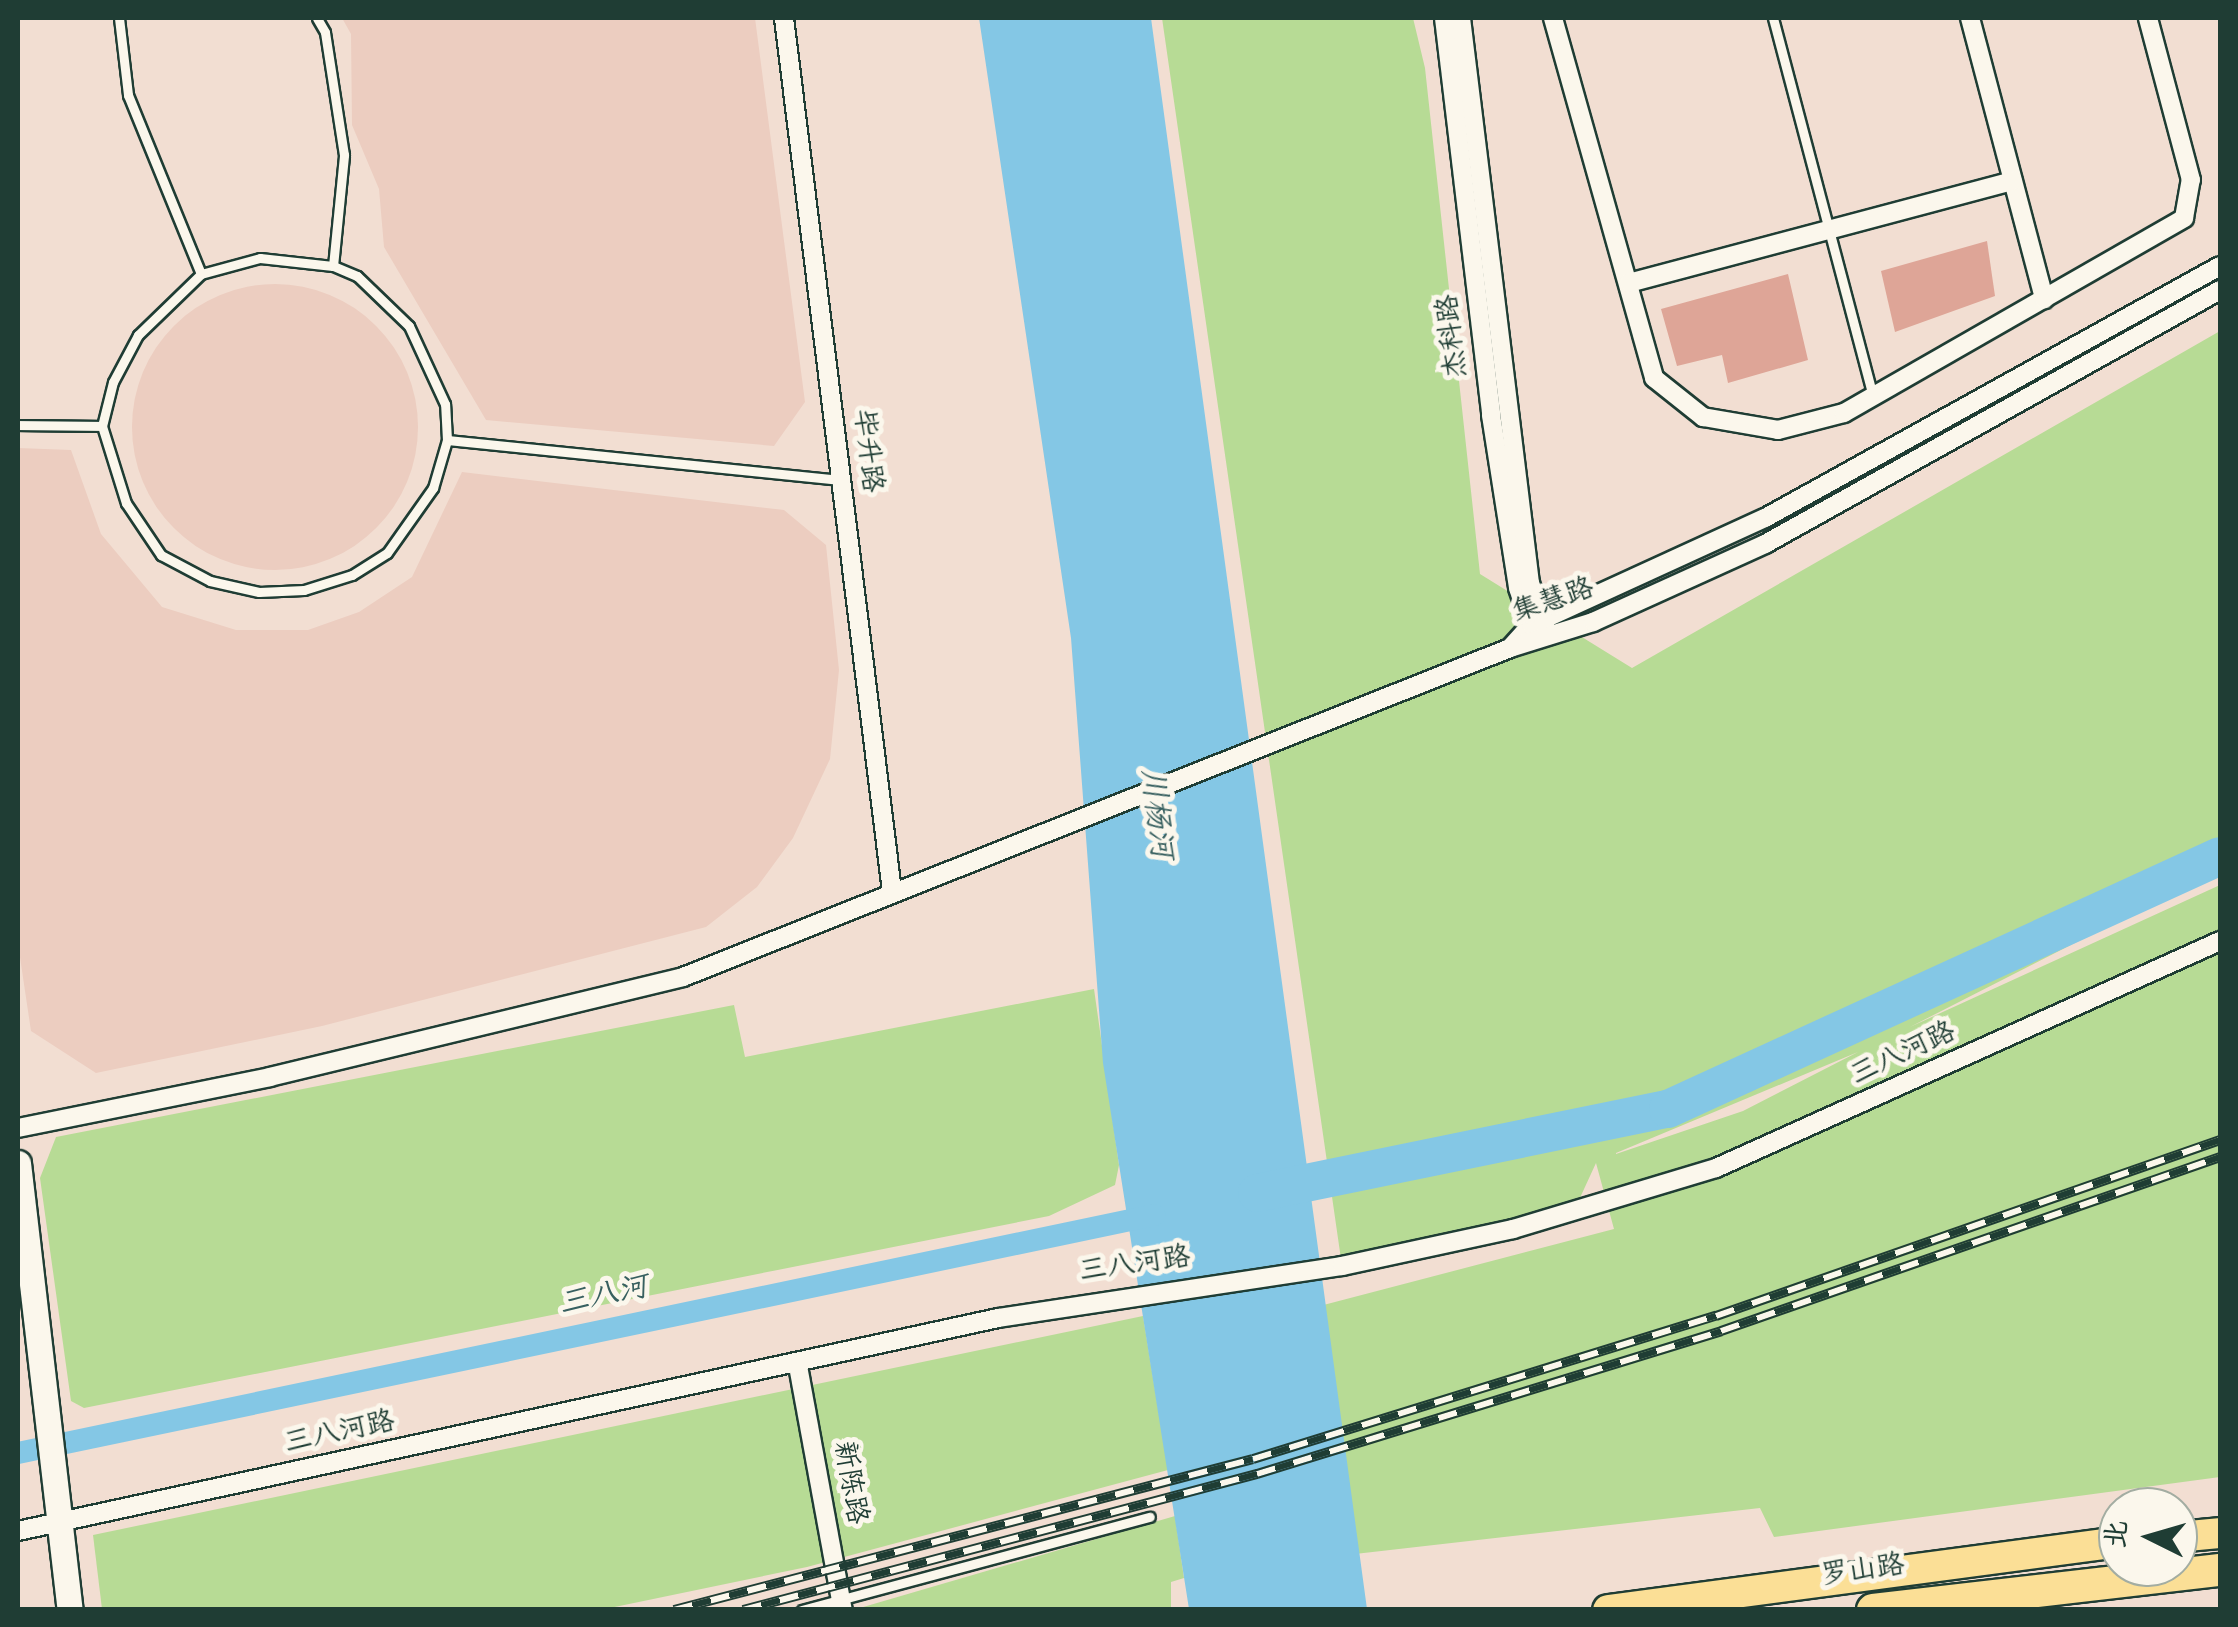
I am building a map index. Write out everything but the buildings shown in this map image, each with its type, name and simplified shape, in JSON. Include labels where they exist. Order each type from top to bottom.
[{"type":"highway","points":[[1873,1610],[2098,1587]]},
{"type":"highway","points":[[1960,1610],[2098,1587]]},
{"type":"main road","points":[[18,1163],[70,1610]]},
{"type":"main road","name":"罗山路","points":[[1608,1610],[2098,1543]]},
{"type":"street","name":"毕升路","points":[[784,18],[892,891]]},
{"type":"street","name":"杰科路","points":[[1444,18],[1492,415],[1518,588],[1544,642]]},
{"type":"street","name":"杰科路","points":[[1460,18],[1506,413],[1537,623]]},
{"type":"street","points":[[1553,18],[1654,378],[1703,418],[1778,430],[1824,421],[1873,396],[2174,225],[2190,207],[2191,180],[2148,18]]},
{"type":"street","points":[[1970,18],[2044,299]]},
{"type":"street","points":[[1629,284],[2013,181]]},
{"type":"street","name":"集慧路","points":[[1510,648],[1537,623],[1764,518],[2220,266]]},
{"type":"street","name":"集慧路","points":[[1510,648],[1544,642],[1765,544],[2220,290]]},
{"type":"street","points":[[18,1128],[270,1077],[683,977],[1510,648]]},
{"type":"street","name":"三八河路","points":[[18,1532],[1115,1298],[1342,1266],[1513,1229],[1716,1168],[2220,941]]},
{"type":"street","name":"新陈路","points":[[798,1366],[842,1605]]},
{"type":"lane","points":[[119,18],[128,95],[201,274]]},
{"type":"lane","points":[[316,18],[325,32],[344,155],[333,266]]},
{"type":"lane","points":[[1773,18],[1873,396]]},
{"type":"lane","points":[[260,258],[333,266],[357,276],[409,326],[445,404],[447,440],[432,488],[387,553],[352,575],[304,590],[259,592],[210,581],[161,555],[126,503],[102,426],[112,382],[138,335],[201,274],[260,258]]},
{"type":"lane","points":[[18,425],[102,426]]},
{"type":"lane","points":[[447,440],[841,480]]},
{"type":"lane","points":[[802,1610],[842,1605],[1150,1517]]},
{"type":"shaded area","points":[[342,18],[755,18],[805,402],[774,446],[486,420],[384,247],[379,189],[352,125],[351,34]]},
{"type":"shaded area","points":[[275,284],[330,295],[376,326],[407,372],[418,427],[407,482],[376,528],[330,559],[275,570],[220,559],[174,528],[143,482],[132,427],[143,372],[174,326],[220,295]]},
{"type":"shaded area","points":[[18,448],[71,450],[101,534],[162,607],[236,630],[308,630],[359,612],[412,577],[462,472],[784,510],[826,545],[839,670],[830,759],[793,838],[757,887],[706,927],[322,1026],[96,1073],[31,1031],[18,944]]},
{"type":"green space","points":[[1162,18],[1413,18],[1425,68],[1480,574],[1632,668],[2220,331],[2220,869],[1910,1027],[2220,885],[2220,1477],[2146,1487],[2098,1487],[2098,1493],[1774,1537],[1760,1508],[1355,1554],[1312,1308],[1614,1229],[1596,1163],[1573,1213],[1342,1266]],"holes":[[[1858,1052],[1743,1111],[1616,1153]]]},
{"type":"green space","points":[[1094,989],[1119,1165],[1115,1185],[1049,1216],[84,1408],[71,1401],[40,1178],[56,1137],[734,1005],[745,1057]]},
{"type":"green space","points":[[1143,1316],[1168,1470],[807,1567],[605,1609],[102,1609],[93,1535]]},
{"type":"green space","points":[[1175,1516],[1184,1578],[1171,1582],[1171,1609],[853,1610]]},
{"type":"water","name":"川杨河","points":[[979,18],[1151,18],[1367,1609],[1189,1609],[1103,1063],[1071,638]]},
{"type":"waterway","points":[[1257,1193],[1668,1109],[2220,856]]},
{"type":"waterway","name":"三八河","points":[[18,1453],[1154,1215]]},
{"type":"railway","points":[[674,1610],[1253,1459],[1716,1316],[2220,1140]]},
{"type":"railway","points":[[743,1610],[1257,1474],[1721,1331],[2220,1157]]}]
